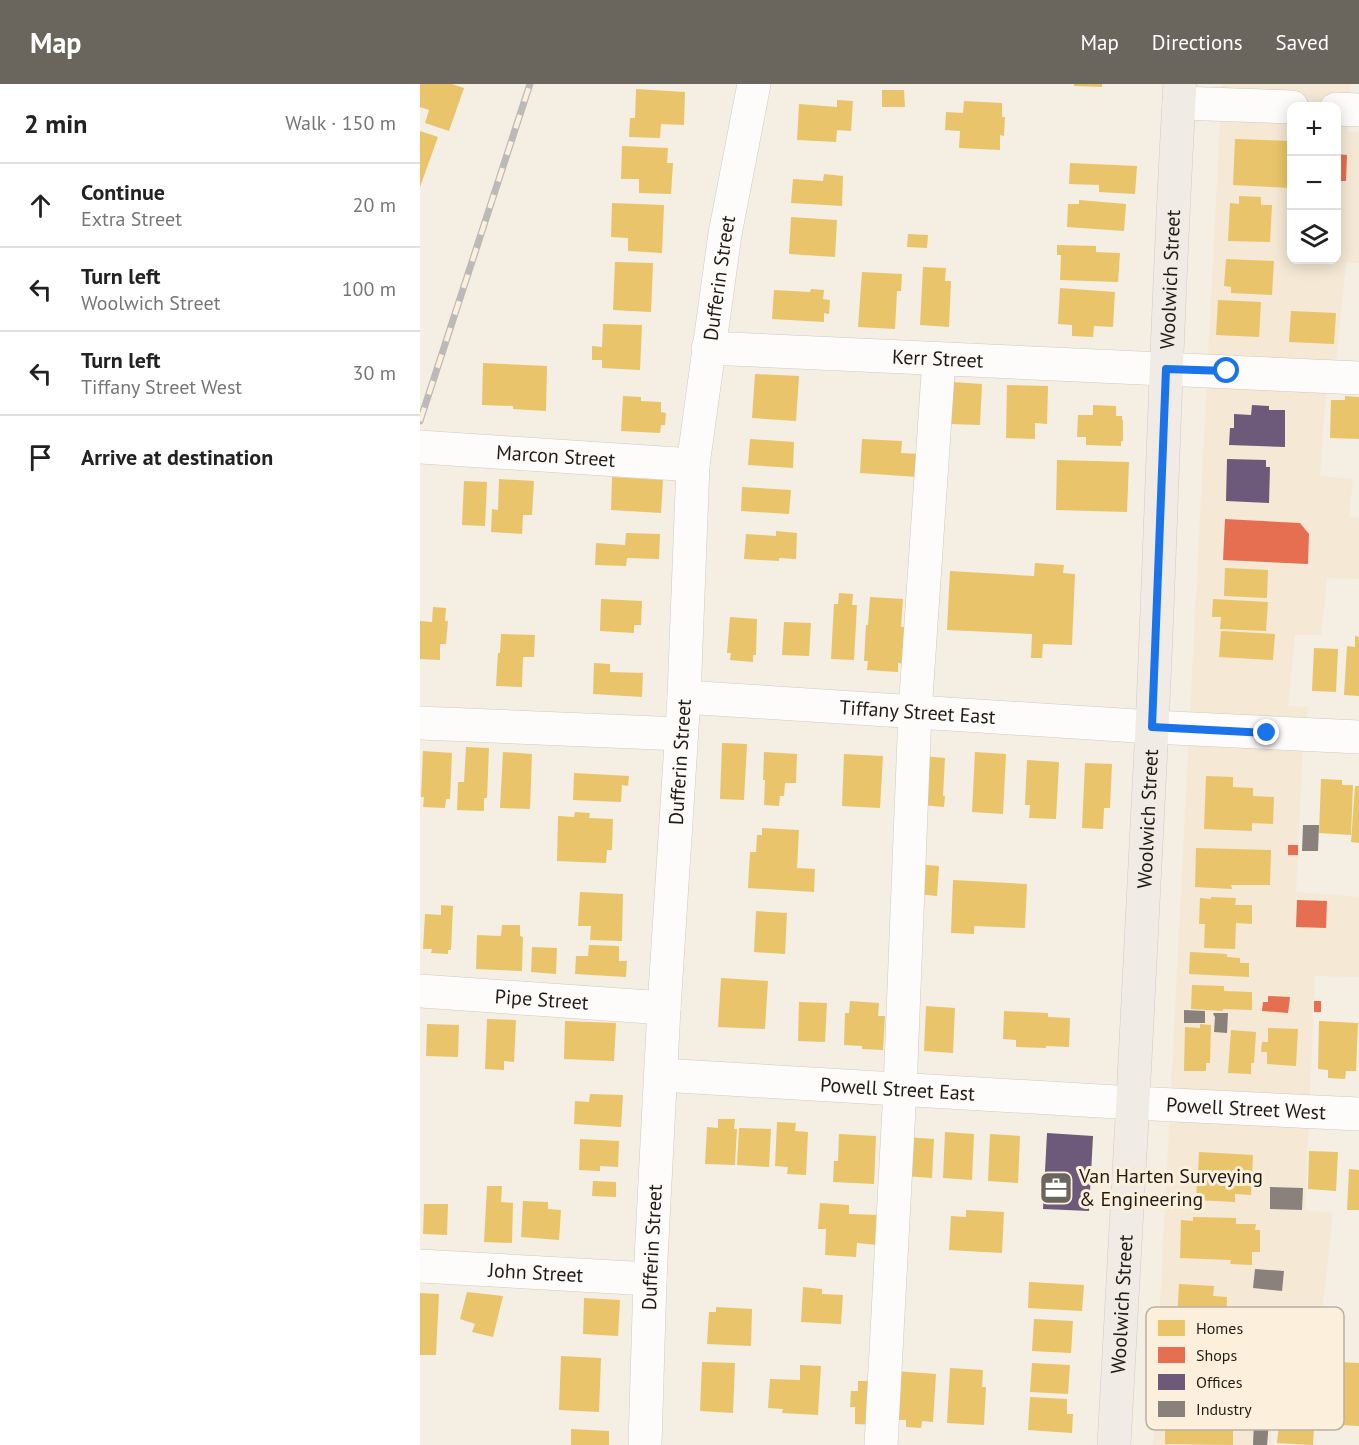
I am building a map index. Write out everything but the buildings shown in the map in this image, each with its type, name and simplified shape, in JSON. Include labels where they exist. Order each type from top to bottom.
[{"type":"main road","name":"Woolwich Street","points":[[1114,1445],[1152,727],[1179,94]]},
{"type":"street","name":"Dufferin Street","points":[[645,1445],[650,1279],[664,1008],[684,697],[693,465],[725,234],[754,84]]},
{"type":"street","points":[[1179,94],[1287,106]]},
{"type":"street","points":[[1341,109],[1359,110]]},
{"type":"street","name":"Kerr Street","points":[[708,348],[1359,378]]},
{"type":"street","points":[[881,1445],[900,1089],[915,712],[939,359]]},
{"type":"street","name":"Marcon Street","points":[[420,447],[693,465]]},
{"type":"street","name":"Tiffany Street East","points":[[684,697],[1152,727],[1359,737]]},
{"type":"street","points":[[420,723],[681,734]]},
{"type":"street","name":"Pipe Street","points":[[420,992],[664,1008]]},
{"type":"street","name":"Powell Street East","points":[[662,1075],[1133,1103]]},
{"type":"street","name":"Powell Street West","points":[[1133,1103],[1359,1114]]},
{"type":"street","name":"John Street","points":[[420,1266],[650,1279]]},
{"type":"shaded area","points":[[1222,84],[1350,84],[1348,132],[1359,132],[1359,263],[1346,262],[1333,392],[1326,393],[1320,476],[1353,479],[1349,517],[1359,518],[1359,579],[1327,578],[1321,635],[1295,635],[1288,706],[1308,707],[1302,762],[1296,892],[1359,897],[1359,977],[1315,976],[1305,1210],[1333,1213],[1323,1307],[1160,1307]]},
{"type":"shaded area","points":[[1154,1430],[1271,1430],[1271,1445],[1153,1445]]},
{"type":"railway","points":[[420,421],[530,84]]},
{"type":"place","name":"Van Harten Surveying & Engineering","points":[[1056,1188]]},
{"type":"route","points":[[1227,371],[1166,369],[1152,727],[1267,733]]}]
